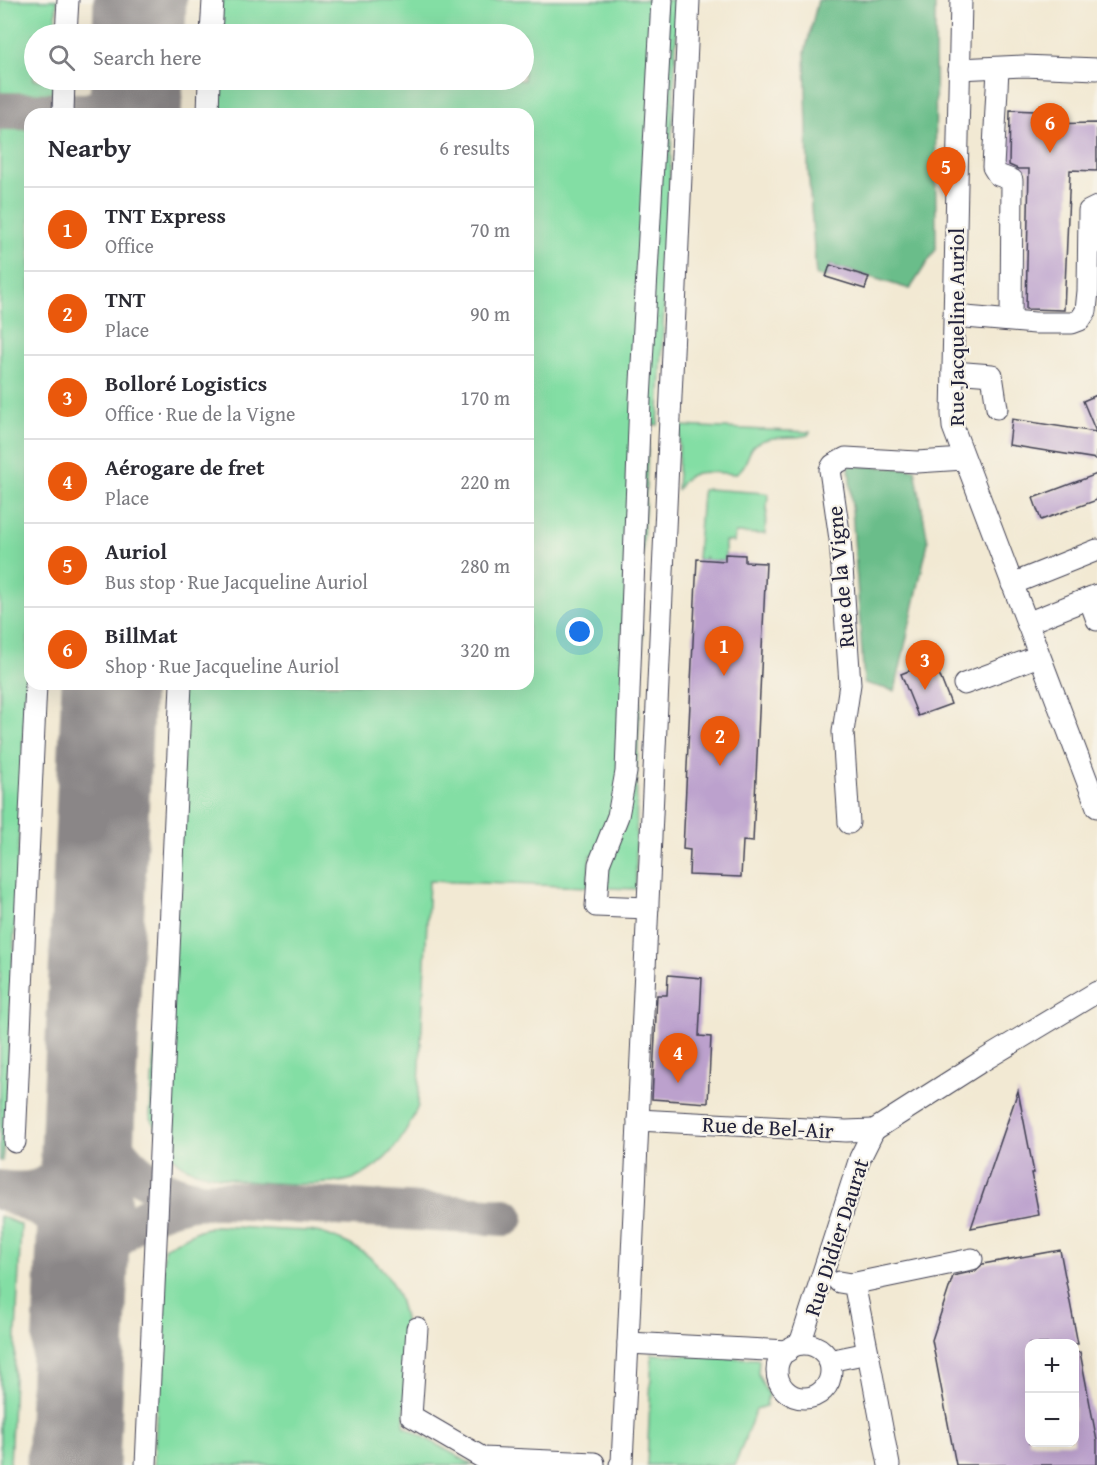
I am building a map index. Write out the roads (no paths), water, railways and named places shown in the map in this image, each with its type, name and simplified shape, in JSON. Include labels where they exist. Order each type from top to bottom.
[{"type":"street","points":[[67,24],[68,0]]},
{"type":"street","points":[[212,24],[213,0]]},
{"type":"street","points":[[648,908],[596,906],[599,864],[618,816],[626,772],[640,400],[662,0]]},
{"type":"street","points":[[621,1464],[689,0]]},
{"type":"street","name":"Rue Jacqueline Auriol","points":[[961,0],[953,427],[1097,807]]},
{"type":"street","points":[[959,69],[998,69],[1023,66],[1097,69]]},
{"type":"street","points":[[998,69],[993,167],[998,175],[1012,180],[1011,320]]},
{"type":"street","points":[[63,108],[64,90]]},
{"type":"street","points":[[208,108],[209,90]]},
{"type":"street","points":[[954,316],[1035,323],[1072,323],[1080,320],[1086,311],[1089,291],[1089,211],[1097,207]]},
{"type":"street","points":[[953,372],[992,375],[997,408]]},
{"type":"street","points":[[640,400],[671,401]]},
{"type":"street","name":"Rue de la Vigne","points":[[849,823],[843,732],[850,684],[840,539],[830,470],[833,465],[846,458],[917,462],[964,459]]},
{"type":"street","points":[[1012,584],[1097,550]]},
{"type":"street","points":[[1027,623],[1093,597],[1097,620]]},
{"type":"street","points":[[964,684],[1039,656]]},
{"type":"street","points":[[15,1142],[36,690]]},
{"type":"street","points":[[146,1465],[182,690]]},
{"type":"street","points":[[874,1130],[1097,992]]},
{"type":"street","name":"Rue de Bel-Air","points":[[638,1120],[846,1131],[874,1130]]},
{"type":"street","name":"Rue Didier Daurat","points":[[794,1348],[823,1274],[860,1158],[874,1130]]},
{"type":"street","points":[[823,1274],[843,1284],[850,1284],[972,1258]]},
{"type":"street","points":[[850,1284],[855,1288],[889,1465]]},
{"type":"street","points":[[417,1328],[411,1416],[483,1458],[594,1463],[594,1465]]},
{"type":"street","points":[[628,1343],[794,1348]]},
{"type":"street","name":"Rue Didier Daurat","points":[[813,1346],[821,1350],[829,1361],[831,1373],[829,1382],[824,1390],[810,1398],[791,1395],[779,1381],[778,1365],[782,1356],[794,1348],[813,1346]]},
{"type":"street","points":[[829,1361],[868,1353]]},
{"type":"place","name":"BillMat","points":[[1050,153]]},
{"type":"place","name":"Auriol","points":[[946,197]]},
{"type":"place","name":"TNT Express","points":[[724,676]]},
{"type":"place","name":"Bolloré Logistics","points":[[925,690]]},
{"type":"place","name":"TNT","points":[[720,766]]},
{"type":"place","name":"Aérogare de fret","points":[[678,1083]]}]
